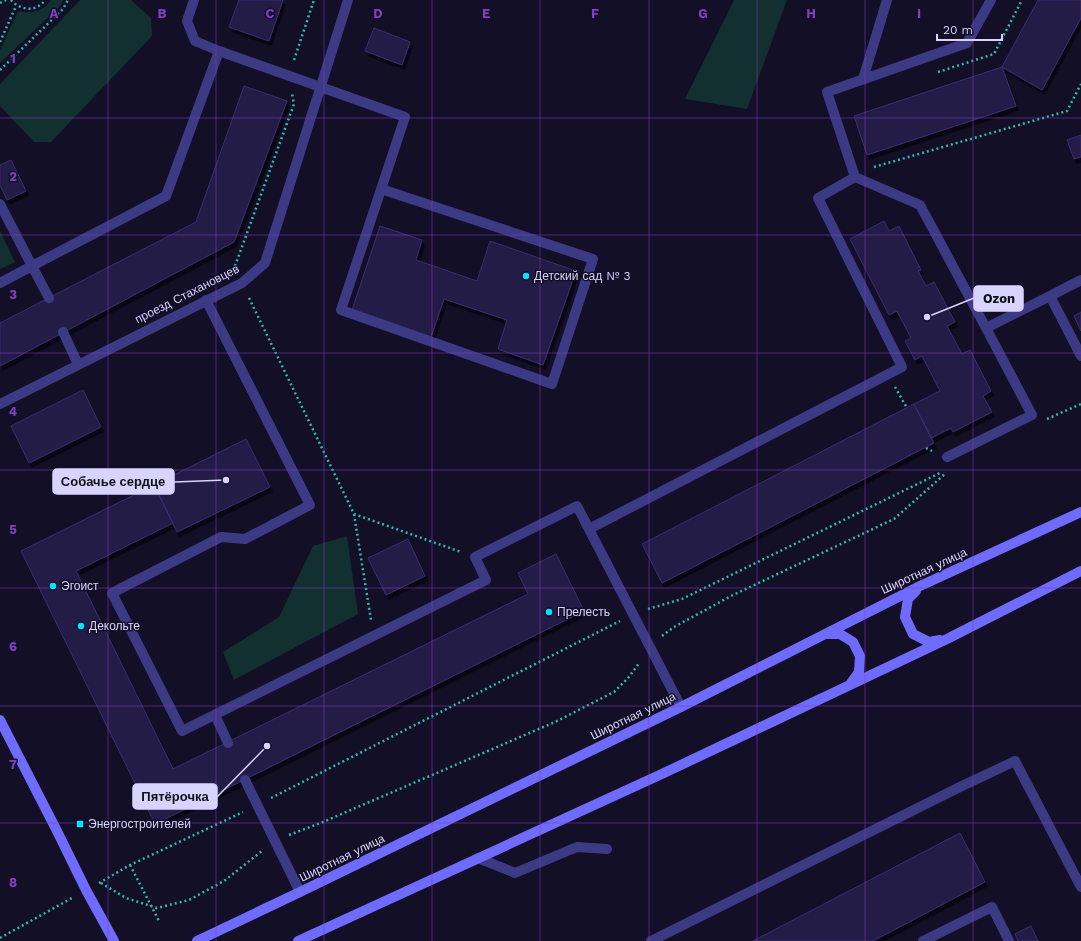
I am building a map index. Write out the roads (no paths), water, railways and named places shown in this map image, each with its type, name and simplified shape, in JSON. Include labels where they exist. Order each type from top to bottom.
[{"type":"main road","name":"Широтная улица","points":[[197,941],[681,707],[920,586],[1081,512]]},
{"type":"main road","points":[[298,941],[664,773],[947,639],[1081,571]]},
{"type":"main road","points":[[920,586],[908,599],[904,618],[913,634],[929,642],[947,639]]},
{"type":"main road","points":[[824,634],[840,634],[853,642],[860,656],[859,672],[850,684]]},
{"type":"main road","points":[[0,720],[86,890],[114,941]]},
{"type":"street","points":[[194,0],[187,21],[195,41],[219,51],[405,117],[341,310],[552,384],[593,259],[382,189]]},
{"type":"street","name":"проезд Стахановцев","points":[[0,404],[242,283],[265,263],[348,0]]},
{"type":"street","points":[[863,79],[887,0]]},
{"type":"street","points":[[947,457],[1032,415],[920,205],[855,177],[826,92],[966,43],[991,0]]},
{"type":"street","points":[[0,283],[166,196],[219,51]]},
{"type":"street","points":[[589,529],[902,367],[818,198],[855,177]]},
{"type":"street","points":[[0,204],[49,298]]},
{"type":"street","points":[[986,328],[1081,280]]},
{"type":"street","points":[[1050,296],[1081,356]]},
{"type":"street","points":[[206,300],[310,505],[245,539],[221,537],[112,593],[182,731],[486,580],[475,557],[578,506],[681,707]]},
{"type":"street","points":[[64,332],[78,364]]},
{"type":"street","points":[[215,715],[228,743]]},
{"type":"street","points":[[651,941],[1015,760],[1081,887]]},
{"type":"street","points":[[245,780],[300,892]]},
{"type":"street","points":[[478,858],[515,873],[577,846],[607,849]]},
{"type":"street","points":[[923,941],[992,907],[1010,941]]},
{"type":"place","name":"Детский сад № 3","points":[[526,276]]},
{"type":"place","name":"Ozon","points":[[927,317]]},
{"type":"place","name":"Собачье сердце","points":[[226,480]]},
{"type":"place","name":"Эгоист","points":[[53,586]]},
{"type":"place","name":"Прелесть","points":[[549,612]]},
{"type":"place","name":"Декольте","points":[[81,626]]},
{"type":"place","name":"Пятёрочка","points":[[267,746]]},
{"type":"place","name":"Энергостроителей","points":[[80,824]]}]
